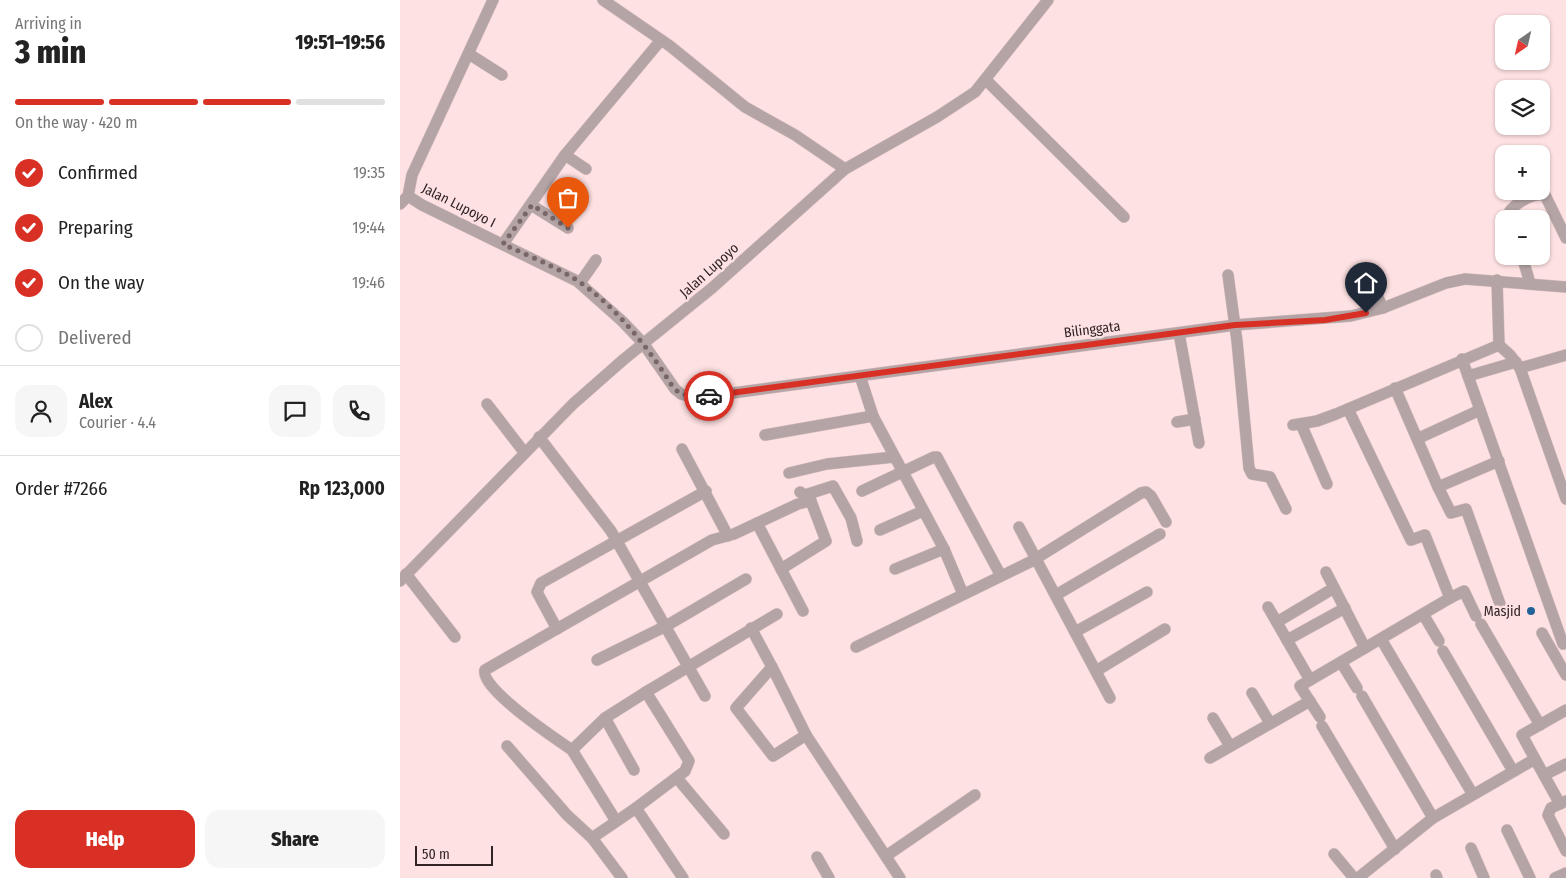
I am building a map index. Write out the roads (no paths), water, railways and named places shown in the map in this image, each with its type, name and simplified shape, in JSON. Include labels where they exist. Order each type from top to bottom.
[{"type":"street","points":[[403,199],[412,175],[493,0]]},
{"type":"street","points":[[603,0],[660,40],[746,106],[796,135],[844,169]]},
{"type":"street","name":"Jalan Lupoyo","points":[[403,577],[524,452],[594,384],[712,288],[844,169],[954,107],[975,92],[1048,0]]},
{"type":"street","points":[[503,244],[532,205],[565,155],[660,40]]},
{"type":"street","points":[[469,54],[502,75]]},
{"type":"street","points":[[986,80],[1124,217]]},
{"type":"street","points":[[565,155],[586,169]]},
{"type":"street","points":[[1511,210],[1518,204],[1536,195],[1544,195],[1566,238]]},
{"type":"street","name":"Jalan Lupoyo I","points":[[403,199],[422,205],[580,283],[643,343]]},
{"type":"street","points":[[532,205],[568,228]]},
{"type":"street","points":[[580,283],[596,260]]},
{"type":"street","points":[[1525,265],[1530,283]]},
{"type":"street","points":[[1366,272],[1383,308]]},
{"type":"street","points":[[1228,275],[1236,333],[1249,468],[1254,475],[1270,477],[1286,510]]},
{"type":"street","name":"Bilinggata","points":[[643,343],[674,389],[681,394],[696,398],[1179,338],[1236,333],[1351,316],[1383,308],[1457,280],[1497,280],[1566,287]]},
{"type":"street","points":[[1497,280],[1499,345],[1518,365],[1566,499]]},
{"type":"street","points":[[1179,338],[1199,442]]},
{"type":"street","points":[[1327,484],[1297,424],[1316,421],[1348,409],[1499,345]]},
{"type":"street","points":[[1468,376],[1566,356]]},
{"type":"street","points":[[1462,360],[1564,644],[1550,648]]},
{"type":"street","points":[[860,379],[873,416],[944,549],[963,594]]},
{"type":"street","points":[[1395,388],[1451,513],[1466,509],[1500,604]]},
{"type":"street","points":[[487,404],[524,452]]},
{"type":"street","points":[[1348,409],[1411,540],[1425,535],[1450,598]]},
{"type":"street","points":[[1419,438],[1480,410]]},
{"type":"street","points":[[765,435],[873,416]]},
{"type":"street","points":[[1177,422],[1195,419]]},
{"type":"street","points":[[539,437],[589,501],[617,541],[705,696]]},
{"type":"street","points":[[682,449],[706,491],[728,536]]},
{"type":"street","points":[[789,473],[827,464],[894,457]]},
{"type":"street","points":[[862,491],[934,457],[941,460],[1001,576]]},
{"type":"street","points":[[1438,487],[1499,461]]},
{"type":"street","points":[[616,821],[572,750],[500,696],[483,672],[712,540],[728,536],[798,504],[807,496],[833,486],[851,518],[857,541]]},
{"type":"street","points":[[557,629],[537,592],[538,586],[706,491]]},
{"type":"street","points":[[856,647],[1036,559],[1141,493],[1146,492],[1151,496],[1166,522]]},
{"type":"street","points":[[781,569],[826,541],[807,496]]},
{"type":"street","points":[[880,530],[923,511]]},
{"type":"street","points":[[756,523],[803,611]]},
{"type":"street","points":[[1019,527],[1110,698]]},
{"type":"street","points":[[1056,595],[1160,534]]},
{"type":"street","points":[[895,569],[944,549]]},
{"type":"street","points":[[1326,572],[1365,648]]},
{"type":"street","points":[[403,577],[455,637]]},
{"type":"street","points":[[597,660],[666,626],[746,578]]},
{"type":"street","points":[[1277,622],[1334,588]]},
{"type":"street","points":[[1395,849],[1300,686],[1464,591],[1478,620],[1540,725]]},
{"type":"street","points":[[1075,632],[1147,592]]},
{"type":"street","points":[[1268,607],[1310,680]]},
{"type":"street","points":[[1287,640],[1344,608]]},
{"type":"street","points":[[572,750],[605,718],[777,614]]},
{"type":"street","points":[[1423,614],[1512,771]]},
{"type":"street","points":[[751,628],[806,735],[898,877]]},
{"type":"street","points":[[1096,671],[1165,629]]},
{"type":"street","points":[[1542,633],[1566,676]]},
{"type":"street","points":[[1381,639],[1472,794]]},
{"type":"street","points":[[1341,662],[1433,818]]},
{"type":"street","points":[[772,667],[737,705],[737,711],[772,756],[806,735]]},
{"type":"street","points":[[592,838],[677,778],[685,771],[689,761],[646,692]]},
{"type":"street","points":[[1252,693],[1270,724]]},
{"type":"street","points":[[1210,758],[1310,701]]},
{"type":"street","points":[[1566,710],[1522,735],[1544,775],[1563,803],[1551,808],[1548,815],[1566,851]]},
{"type":"street","points":[[605,718],[634,770]]},
{"type":"street","points":[[1213,718],[1230,746]]},
{"type":"street","points":[[507,746],[567,815],[592,838],[622,878]]},
{"type":"street","points":[[1358,878],[1433,818],[1535,759]]},
{"type":"street","points":[[1544,775],[1566,764]]},
{"type":"street","points":[[677,778],[724,834]]},
{"type":"street","points":[[886,856],[975,795]]},
{"type":"street","points":[[636,808],[683,878]]},
{"type":"street","points":[[1507,830],[1530,878]]},
{"type":"street","points":[[1471,848],[1484,878]]},
{"type":"street","points":[[1334,854],[1354,878]]},
{"type":"street","points":[[817,857],[830,878]]},
{"type":"street","points":[[1555,878],[1566,873]]},
{"type":"place","name":"Masjid","points":[[1531,611]]}]
